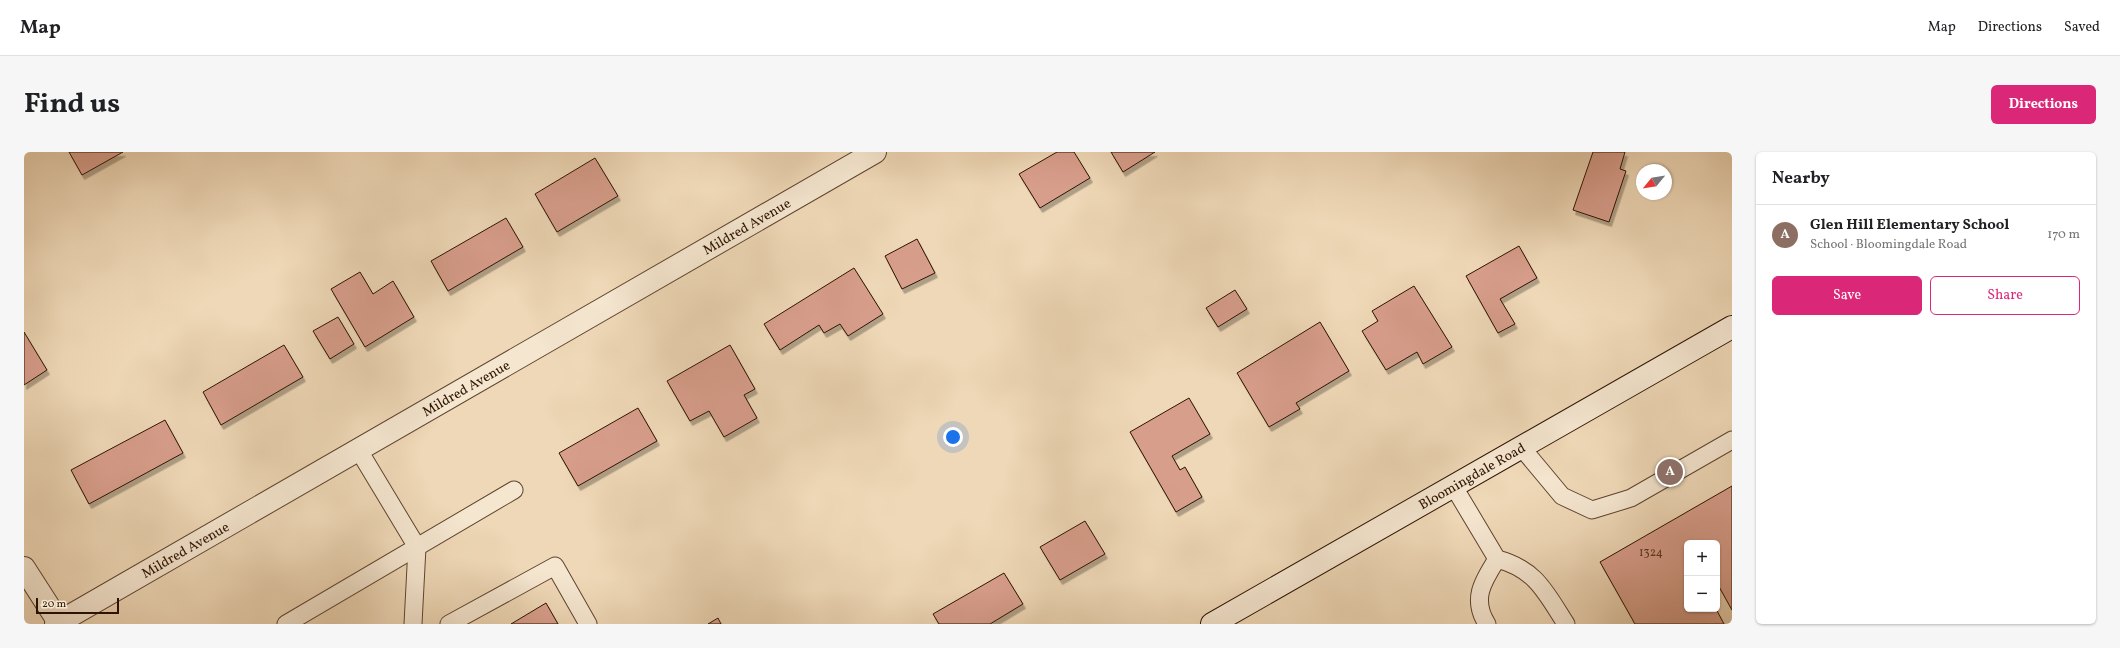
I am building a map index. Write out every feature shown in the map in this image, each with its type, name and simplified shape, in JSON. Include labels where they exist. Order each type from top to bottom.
[{"type":"street","name":"Mildred Avenue","points":[[58,624],[358,449],[875,152]]},
{"type":"street","name":"Bloomingdale Road","points":[[1212,624],[1732,327]]},
{"type":"street","points":[[24,568],[58,624]]},
{"type":"lane","points":[[1522,448],[1562,496],[1592,510],[1631,498],[1732,440]]},
{"type":"lane","points":[[358,449],[416,547],[413,624]]},
{"type":"lane","points":[[1454,487],[1498,559],[1515,563],[1540,583],[1566,624]]},
{"type":"lane","points":[[286,624],[514,490]]},
{"type":"lane","points":[[1486,624],[1480,614],[1478,596],[1487,574],[1498,559]]},
{"type":"lane","points":[[449,624],[556,566],[588,624]]},
{"type":"building","points":[[69,152],[123,152],[82,175]]},
{"type":"building","points":[[1057,152],[1074,152],[1090,178],[1040,208],[1019,174]]},
{"type":"building","points":[[1111,152],[1155,152],[1123,172]]},
{"type":"building","points":[[1593,152],[1625,152],[1620,169],[1626,171],[1609,222],[1573,210]]},
{"type":"building","points":[[595,158],[618,196],[557,232],[535,194]]},
{"type":"building","points":[[506,218],[523,247],[448,291],[431,261]]},
{"type":"building","points":[[917,239],[935,273],[902,289],[885,256]]},
{"type":"building","points":[[1519,246],[1537,278],[1500,299],[1515,324],[1498,333],[1466,276]]},
{"type":"building","points":[[854,268],[883,314],[848,336],[840,324],[824,333],[819,325],[780,350],[764,324]]},
{"type":"building","points":[[360,272],[373,294],[393,281],[414,317],[365,347],[331,289]]},
{"type":"building","points":[[1414,286],[1452,347],[1423,364],[1417,352],[1386,370],[1362,331],[1378,321],[1372,311]]},
{"type":"building","points":[[1235,290],[1247,309],[1218,327],[1206,308]]},
{"type":"building","points":[[338,317],[354,344],[330,359],[313,331]]},
{"type":"building","points":[[1320,322],[1349,371],[1296,403],[1300,409],[1269,427],[1237,373]]},
{"type":"building","points":[[24,332],[47,370],[24,385]]},
{"type":"building","points":[[284,345],[303,377],[221,425],[203,392]]},
{"type":"building","points":[[730,345],[755,389],[744,395],[757,418],[724,437],[709,411],[690,421],[667,381]]},
{"type":"building","points":[[1189,398],[1210,434],[1172,456],[1180,470],[1185,467],[1202,497],[1176,512],[1130,432]]},
{"type":"building","points":[[638,408],[657,441],[578,486],[559,453]]},
{"type":"building","points":[[165,420],[183,453],[89,504],[71,470]]},
{"type":"building","points":[[1732,486],[1732,610],[1720,588],[1720,540],[1684,540],[1684,612],[1718,612],[1724,624],[1635,624],[1600,562]]},
{"type":"building","points":[[1085,521],[1105,554],[1060,580],[1040,547]]},
{"type":"building","points":[[1004,573],[1023,604],[990,624],[939,624],[933,614]]},
{"type":"building","points":[[546,603],[558,624],[511,624]]},
{"type":"building","points":[[718,618],[721,624],[708,624]]},
{"type":"place","name":"Glen Hill Elementary School","points":[[1670,472]]}]
